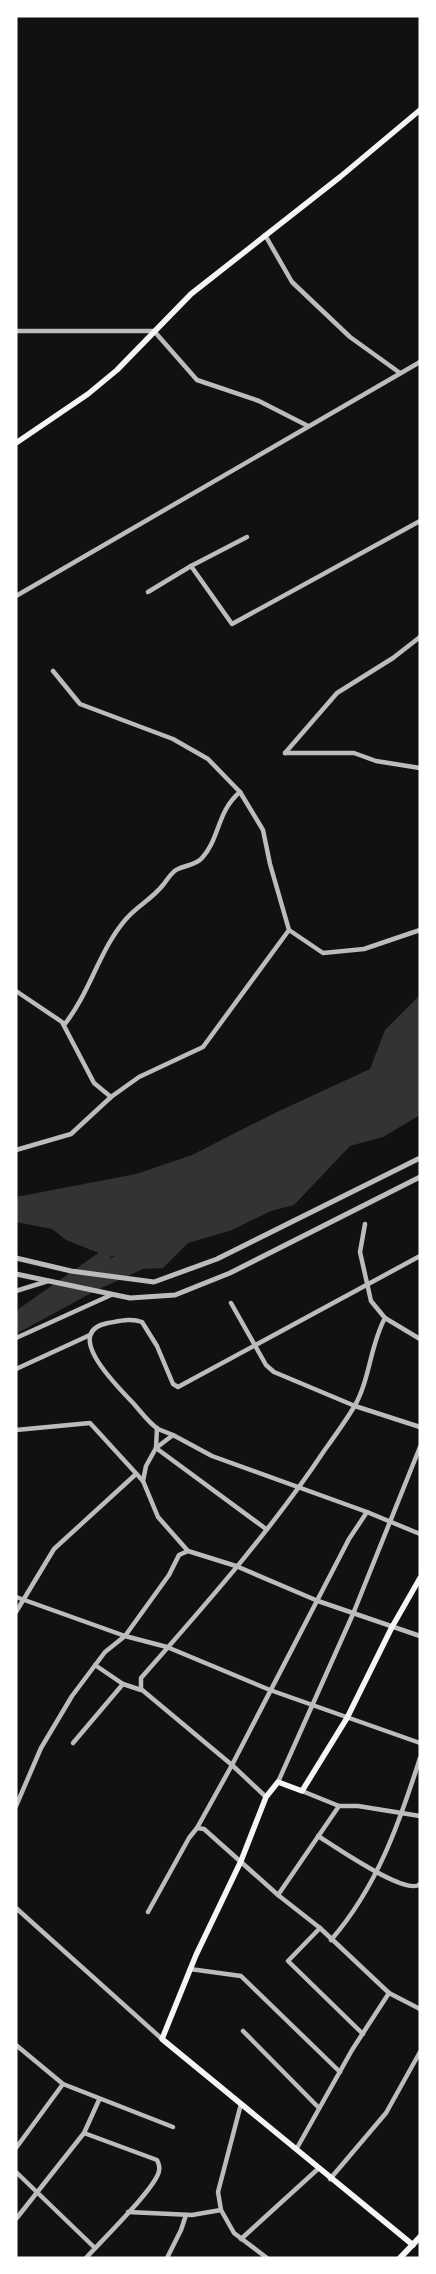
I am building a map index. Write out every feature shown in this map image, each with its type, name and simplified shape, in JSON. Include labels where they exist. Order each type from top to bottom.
[{"type":"main road","points":[[16,442],[88,394],[117,370],[191,294],[340,177],[420,110]]},
{"type":"main road","points":[[413,2244],[162,2039],[190,1969],[241,1861],[266,1797],[278,1782],[302,1791],[347,1718],[392,1627],[420,1578]]},
{"type":"main road","points":[[400,2258],[420,2237]]},
{"type":"street","points":[[264,235],[292,282],[350,337],[400,373]]},
{"type":"street","points":[[16,331],[154,332],[197,380],[258,402],[308,426]]},
{"type":"street","points":[[16,596],[420,362]]},
{"type":"street","points":[[191,566],[232,624],[420,521]]},
{"type":"street","points":[[148,592],[191,566],[247,537]]},
{"type":"street","points":[[420,637],[393,658],[337,693],[285,752],[354,754],[376,761],[420,768]]},
{"type":"street","points":[[53,671],[61,684],[80,704],[173,739],[208,759],[240,792],[264,830],[270,864],[289,930],[323,953],[364,949],[420,930]]},
{"type":"street","points":[[64,1025],[77,1009],[109,944],[126,919],[153,896],[171,874],[202,858],[224,811],[231,799],[240,792]]},
{"type":"street","points":[[16,1150],[71,1134],[110,1096],[139,1077],[203,1047],[289,930]]},
{"type":"street","points":[[16,991],[64,1025],[94,1084],[110,1096]]},
{"type":"street","points":[[16,1258],[71,1271],[154,1282],[216,1259],[420,1158]]},
{"type":"street","points":[[16,1274],[130,1298],[175,1295],[230,1273],[420,1178]]},
{"type":"street","points":[[365,1224],[360,1252],[371,1301],[384,1318],[420,1339]]},
{"type":"street","points":[[16,1369],[90,1334],[100,1324],[135,1319],[142,1322],[156,1346],[173,1384],[178,1387],[420,1256]]},
{"type":"street","points":[[16,1291],[48,1280]]},
{"type":"street","points":[[16,1338],[111,1295]]},
{"type":"street","points":[[230,1303],[266,1365],[274,1372],[355,1406],[420,1428]]},
{"type":"street","points":[[266,1797],[142,1690],[139,1685],[140,1678],[236,1566],[300,1487],[355,1406],[384,1318]]},
{"type":"street","points":[[90,1334],[89,1342],[95,1358],[110,1379],[157,1428],[173,1434],[212,1456],[367,1512],[420,1534]]},
{"type":"street","points":[[16,1430],[90,1423],[143,1481],[158,1517],[188,1551],[236,1566],[318,1601],[420,1636]]},
{"type":"street","points":[[156,1448],[157,1428]]},
{"type":"street","points":[[143,1481],[146,1466],[156,1448],[173,1434]]},
{"type":"street","points":[[278,1782],[353,1614],[420,1447]]},
{"type":"street","points":[[156,1448],[266,1529]]},
{"type":"street","points":[[16,1612],[54,1549],[136,1474]]},
{"type":"street","points":[[148,1912],[232,1766],[349,1538],[367,1512]]},
{"type":"street","points":[[16,1806],[52,1729],[95,1665],[105,1652],[125,1636],[169,1575],[179,1554],[188,1551]]},
{"type":"street","points":[[16,1597],[125,1636],[167,1646],[270,1690],[420,1743]]},
{"type":"street","points":[[95,1665],[123,1684],[142,1690]]},
{"type":"street","points":[[74,1744],[123,1684]]},
{"type":"street","points":[[331,1940],[352,1916],[378,1872],[403,1813],[420,1758]]},
{"type":"street","points":[[302,1791],[339,1806],[358,1806],[420,1816]]},
{"type":"street","points":[[278,1895],[339,1806]]},
{"type":"street","points":[[197,1828],[207,1831],[278,1895],[320,1928],[390,1993],[420,2009]]},
{"type":"street","points":[[318,1836],[404,1886],[417,1887],[420,1884]]},
{"type":"street","points":[[16,1908],[162,2039]]},
{"type":"street","points":[[320,1928],[288,1961],[363,2034]]},
{"type":"street","points":[[190,1969],[241,1976],[340,2072]]},
{"type":"street","points":[[296,2148],[363,2034],[390,1993]]},
{"type":"street","points":[[243,2031],[319,2108]]},
{"type":"street","points":[[16,2045],[63,2084],[173,2127]]},
{"type":"street","points":[[330,2178],[386,2113],[420,2052]]},
{"type":"street","points":[[16,2148],[63,2084]]},
{"type":"street","points":[[16,2219],[84,2133],[100,2100]]},
{"type":"street","points":[[241,2104],[218,2192],[221,2210],[234,2234],[267,2258]]},
{"type":"street","points":[[84,2133],[148,2155],[160,2164],[158,2175],[128,2212],[86,2258]]},
{"type":"street","points":[[241,2239],[319,2168]]},
{"type":"street","points":[[16,2172],[95,2248]]},
{"type":"street","points":[[128,2212],[186,2215],[221,2210]]},
{"type":"street","points":[[167,2258],[182,2230],[186,2215]]},
{"type":"shaded area","points":[[420,995],[420,1115],[383,1137],[350,1146],[294,1205],[271,1211],[232,1230],[188,1243],[163,1268],[143,1269],[97,1290],[16,1334],[16,1315],[48,1300],[115,1256],[109,1257],[66,1240],[52,1229],[16,1222],[16,1197],[136,1174],[192,1155],[277,1112],[370,1069],[385,1030]]},
{"type":"waterway","points":[[16,1320],[103,1259]]}]
